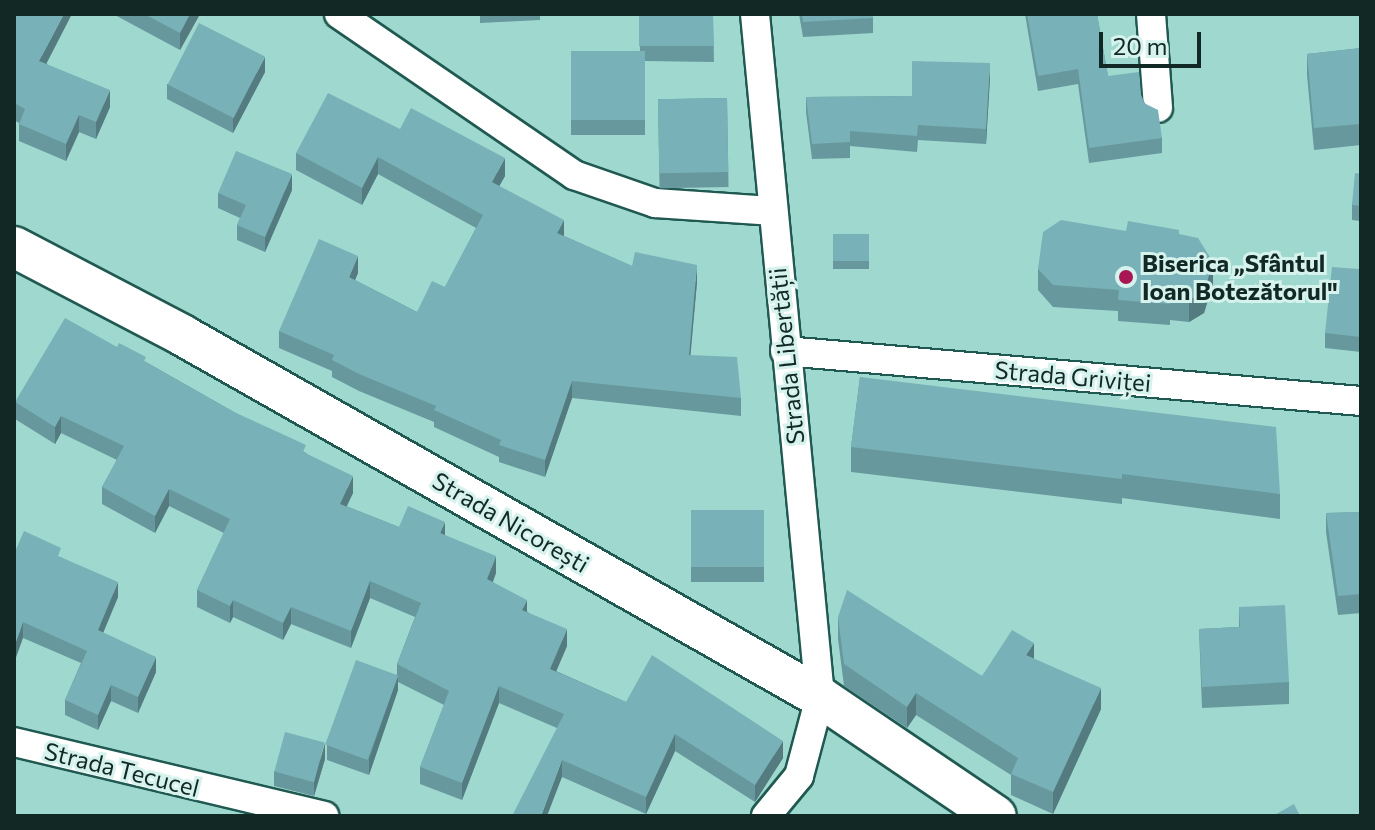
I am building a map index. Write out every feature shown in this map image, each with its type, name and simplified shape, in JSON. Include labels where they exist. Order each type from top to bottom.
[{"type":"main road","name":"Strada Nicorești","points":[[14,247],[196,342],[820,697],[996,816]]},
{"type":"street","points":[[339,14],[574,175],[655,203],[771,211]]},
{"type":"street","name":"Strada Libertății","points":[[755,14],[771,211],[820,697]]},
{"type":"street","points":[[1151,14],[1158,108]]},
{"type":"street","name":"Strada Griviței","points":[[785,351],[1361,401]]},
{"type":"street","points":[[766,816],[799,776],[820,697]]},
{"type":"street","name":"Strada Tecucel","points":[[14,742],[324,816]]},
{"type":"building","points":[[14,14],[64,14],[39,61],[110,90],[96,122],[79,115],[66,144],[19,124],[25,109],[14,103]]},
{"type":"building","points":[[144,14],[190,14],[180,33]]},
{"type":"building","points":[[639,14],[713,14],[713,46],[639,46]]},
{"type":"building","points":[[802,14],[873,14],[873,18],[803,22]]},
{"type":"building","points":[[1027,14],[1097,14],[1108,76],[1139,72],[1141,95],[1144,103],[1158,110],[1162,138],[1089,148],[1078,69],[1038,76]]},
{"type":"building","points":[[199,23],[265,57],[234,118],[168,84]]},
{"type":"building","points":[[1361,48],[1361,124],[1314,128],[1307,54]]},
{"type":"building","points":[[571,51],[645,51],[645,120],[571,120]]},
{"type":"building","points":[[912,61],[990,63],[986,129],[918,125],[917,136],[850,131],[850,142],[812,144],[806,97],[912,96]]},
{"type":"building","points":[[328,93],[400,129],[411,108],[505,158],[492,182],[564,220],[557,233],[632,266],[635,252],[697,265],[689,355],[737,357],[741,398],[572,381],[545,460],[499,445],[501,440],[434,410],[436,406],[359,374],[332,360],[334,355],[279,331],[319,239],[358,256],[349,277],[417,312],[432,281],[445,287],[483,215],[378,157],[362,188],[296,153]]},
{"type":"building","points":[[727,98],[728,172],[659,173],[658,99]]},
{"type":"building","points":[[236,151],[292,174],[265,237],[237,225],[246,205],[218,193]]},
{"type":"building","points":[[1355,173],[1361,174],[1361,206],[1352,205]]},
{"type":"building","name":"Biserica „Sfântul Ioan Botezătorul\"","points":[[1061,220],[1126,231],[1128,221],[1179,230],[1179,234],[1198,238],[1213,262],[1204,292],[1189,300],[1170,299],[1170,304],[1118,300],[1119,290],[1053,285],[1038,269],[1043,232]]},
{"type":"building","points":[[833,234],[869,234],[869,261],[833,261]]},
{"type":"building","points":[[1361,253],[1361,337],[1325,333],[1332,267],[1359,269]]},
{"type":"building","points":[[65,318],[117,347],[119,343],[146,357],[144,361],[234,412],[306,445],[303,452],[353,476],[340,504],[399,527],[408,506],[445,522],[440,533],[496,556],[487,579],[527,600],[522,610],[567,629],[550,669],[626,702],[652,655],[783,741],[755,785],[675,734],[646,797],[562,760],[541,816],[512,816],[564,714],[499,686],[462,783],[420,767],[449,691],[397,664],[421,603],[370,581],[351,631],[291,607],[283,623],[233,600],[230,606],[197,590],[230,519],[169,489],[155,516],[102,487],[124,446],[61,416],[55,427],[15,402]]},
{"type":"building","points":[[860,377],[1276,427],[1280,494],[1122,474],[1122,479],[851,447]]},
{"type":"building","points":[[691,510],[764,510],[764,567],[691,567]]},
{"type":"building","points":[[1361,512],[1361,594],[1338,596],[1326,513]]},
{"type":"building","points":[[24,531],[61,548],[58,556],[118,582],[98,630],[156,657],[138,697],[111,685],[98,715],[65,700],[87,651],[23,622],[14,647],[14,554]]},
{"type":"building","points":[[847,590],[982,676],[1012,630],[1034,643],[1026,655],[1101,688],[1053,792],[1011,774],[1018,758],[916,693],[907,707],[844,664],[838,617]]},
{"type":"building","points":[[1285,605],[1289,682],[1202,687],[1199,629],[1240,627],[1239,607]]},
{"type":"building","points":[[356,660],[398,675],[368,760],[325,745]]},
{"type":"building","points":[[285,732],[325,743],[314,782],[274,772]]},
{"type":"building","points":[[1294,804],[1300,816],[1273,816]]},
{"type":"place","name":"Biserica „Sfântul Ioan Botezătorul\"","points":[[1126,277]]}]
